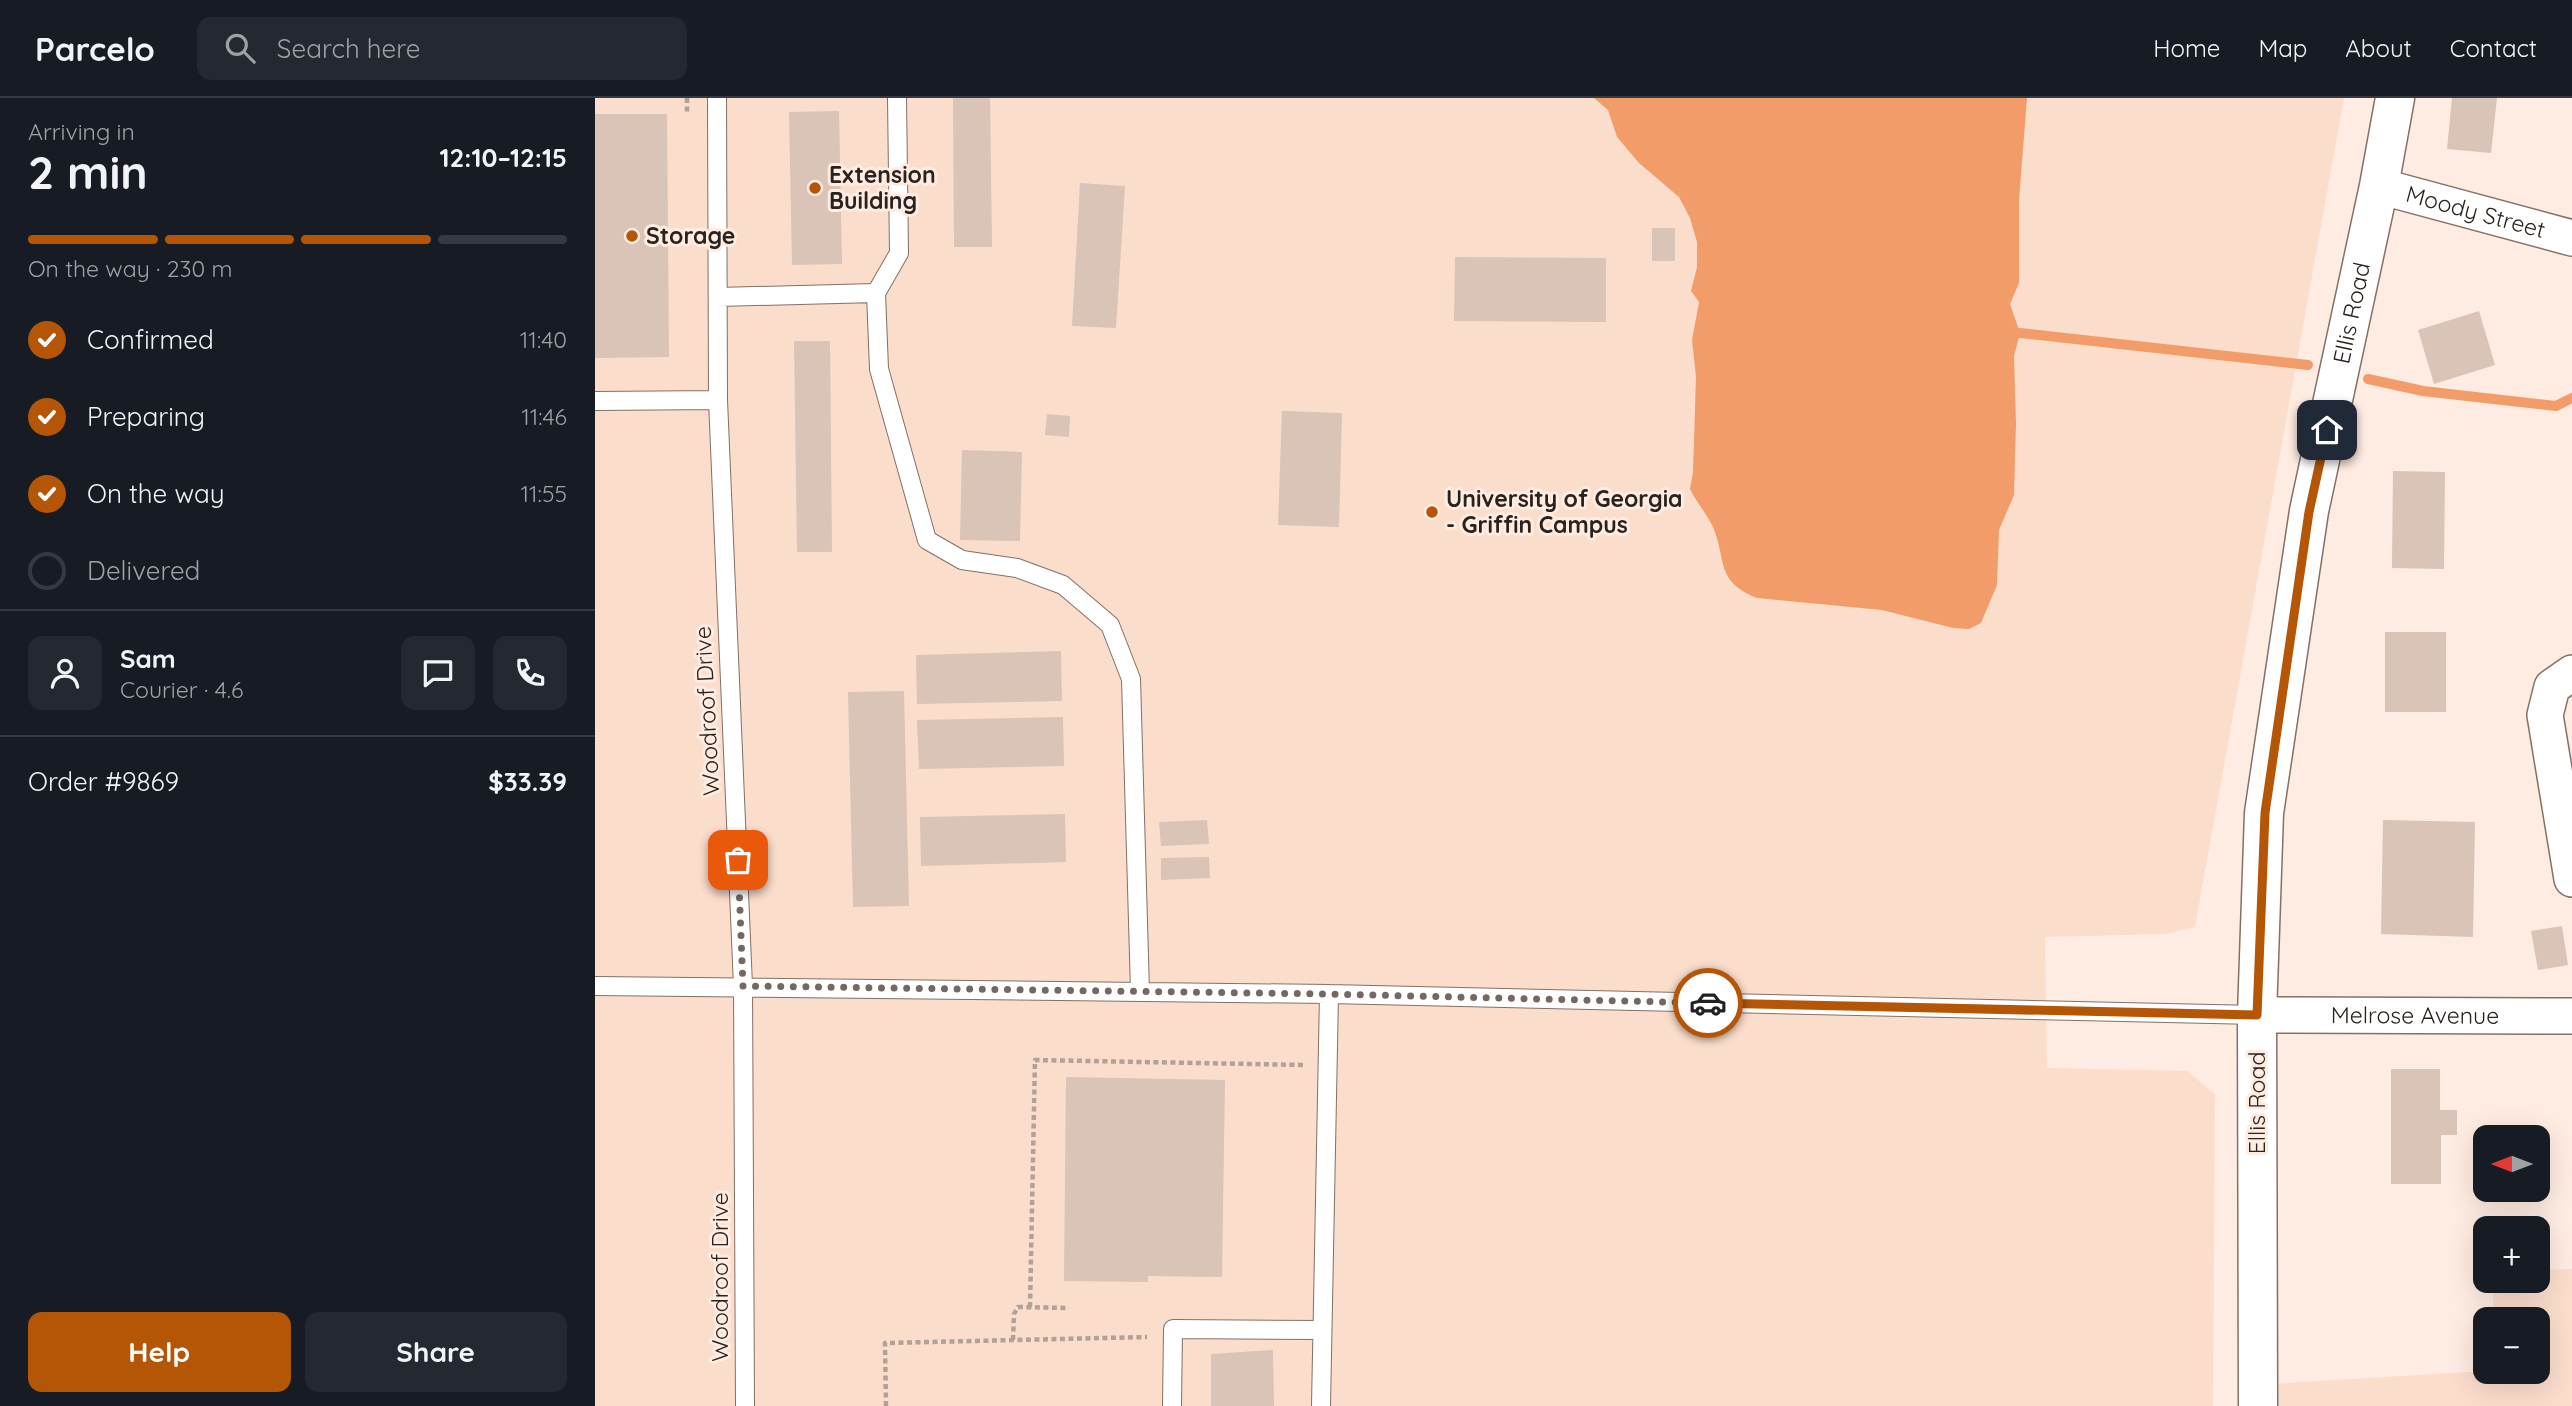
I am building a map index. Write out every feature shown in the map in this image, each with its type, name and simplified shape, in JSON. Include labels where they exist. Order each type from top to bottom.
[{"type":"street","name":"Ellis Road","points":[[2258,1406],[2257,1015],[2266,799],[2309,512],[2379,186],[2395,98]]},
{"type":"street","name":"Moody Street","points":[[2379,186],[2572,237]]},
{"type":"street","points":[[2572,673],[2553,687],[2545,715],[2572,878]]},
{"type":"street","name":"Melrose Avenue","points":[[2257,1015],[2572,1016]]},
{"type":"lane","name":"Woodroof Drive","points":[[717,98],[718,400],[743,986],[745,1406]]},
{"type":"lane","points":[[897,98],[899,253],[876,293],[879,369],[927,540],[962,560],[1017,568],[1063,585],[1110,625],[1131,679],[1140,991]]},
{"type":"lane","points":[[718,297],[876,293]]},
{"type":"lane","points":[[595,401],[718,400]]},
{"type":"lane","points":[[595,986],[1329,994],[2257,1015]]},
{"type":"lane","points":[[1321,1406],[1329,994]]},
{"type":"lane","points":[[1172,1406],[1173,1329],[1322,1330]]},
{"type":"path","points":[[687,98],[688,115]]},
{"type":"path","points":[[1030,1307],[1035,1060],[1328,1065]]},
{"type":"path","points":[[1013,1340],[1014,1314],[1018,1307],[1069,1308]]},
{"type":"path","points":[[886,1406],[885,1343],[1173,1336]]},
{"type":"shaded area","name":"University of Georgia - Griffin Campus","points":[[595,98],[2344,98],[2195,927],[2165,934],[2045,937],[2047,1068],[2187,1071],[2215,1094],[2213,1406],[595,1406]]},
{"type":"shaded area","points":[[1594,98],[2027,98],[2019,200],[2019,283],[2010,304],[2020,333],[2014,356],[2014,495],[1999,530],[1997,585],[1981,623],[1969,629],[1953,628],[1882,610],[1757,598],[1734,585],[1728,577],[1713,527],[1690,489],[1696,377],[1692,340],[1699,302],[1691,291],[1697,267],[1697,242],[1690,218],[1679,197],[1639,163],[1617,137],[1608,110]]},
{"type":"shaded area","points":[[2572,1269],[2572,1406],[2270,1406],[2270,1384],[2473,1372],[2473,1384],[2550,1384],[2550,1307],[2493,1307],[2493,1293],[2550,1293],[2550,1270]]},
{"type":"building","points":[[953,98],[990,98],[992,247],[954,247]]},
{"type":"building","points":[[2452,98],[2497,98],[2491,153],[2447,149]]},
{"type":"building","name":"Extension Building","points":[[839,111],[842,264],[792,265],[789,112]]},
{"type":"building","name":"Storage","points":[[595,114],[667,114],[669,357],[595,358]]},
{"type":"building","points":[[1080,183],[1125,186],[1116,328],[1072,326]]},
{"type":"building","points":[[1652,228],[1675,228],[1675,261],[1652,261]]},
{"type":"building","points":[[1455,257],[1606,258],[1606,322],[1454,321]]},
{"type":"building","points":[[2479,311],[2495,365],[2434,384],[2418,330]]},
{"type":"building","points":[[794,341],[830,341],[832,552],[797,552]]},
{"type":"building","points":[[1282,411],[1342,413],[1339,527],[1278,525]]},
{"type":"building","points":[[1047,414],[1070,416],[1069,437],[1045,435]]},
{"type":"building","points":[[962,450],[1022,452],[1020,541],[960,540]]},
{"type":"building","points":[[2393,471],[2445,472],[2444,569],[2392,568]]},
{"type":"building","points":[[2385,632],[2446,632],[2446,712],[2385,712]]},
{"type":"building","points":[[1061,651],[1062,701],[917,704],[916,655]]},
{"type":"building","points":[[904,691],[909,906],[853,907],[848,692]]},
{"type":"building","points":[[1063,717],[1064,766],[919,769],[917,720]]},
{"type":"building","points":[[1065,814],[1066,862],[921,866],[920,817]]},
{"type":"building","points":[[1207,820],[1209,844],[1161,846],[1159,822]]},
{"type":"building","points":[[2383,820],[2475,822],[2473,937],[2381,934]]},
{"type":"building","points":[[1209,857],[1210,878],[1161,880],[1161,858]]},
{"type":"building","points":[[2562,926],[2568,965],[2538,970],[2531,931]]},
{"type":"building","points":[[2391,1069],[2440,1069],[2440,1110],[2457,1110],[2457,1135],[2441,1135],[2441,1184],[2391,1184]]},
{"type":"building","points":[[1066,1077],[1225,1080],[1222,1277],[1148,1276],[1148,1282],[1064,1281]]},
{"type":"building","points":[[1273,1350],[1274,1406],[1211,1406],[1211,1354]]},
{"type":"waterway","points":[[2020,333],[2308,365]]},
{"type":"waterway","points":[[2368,379],[2423,391],[2556,406],[2572,398]]},
{"type":"way so far","points":[[738,860],[743,986],[1329,994],[1708,1003]]},
{"type":"place","name":"Extension Building","points":[[815,188]]},
{"type":"place","name":"Storage","points":[[632,236]]},
{"type":"place","name":"University of Georgia - Griffin Campus","points":[[1432,512]]},
{"type":"route","points":[[1708,1003],[2257,1015],[2265,813],[2309,512],[2327,430]]}]
